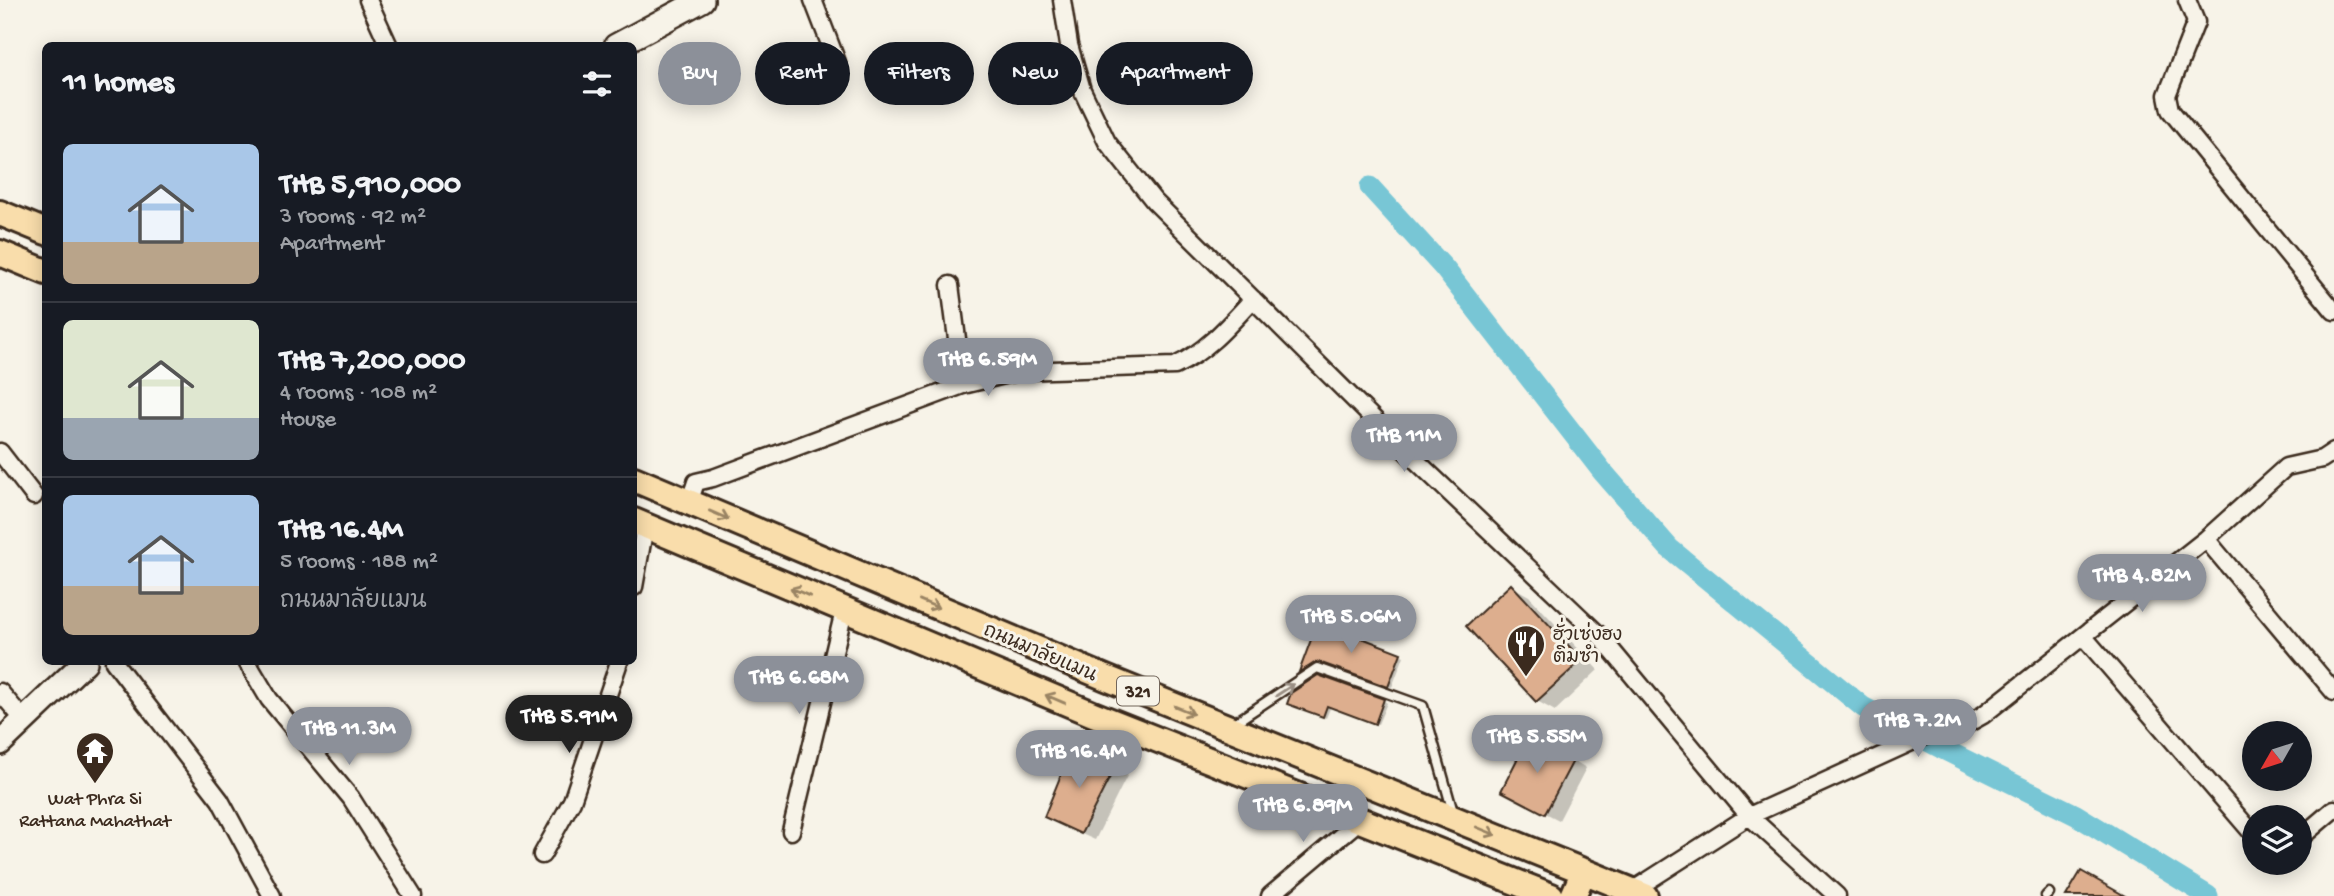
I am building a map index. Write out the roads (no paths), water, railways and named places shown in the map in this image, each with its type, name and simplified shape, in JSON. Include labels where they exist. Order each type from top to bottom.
[{"type":"main road","points":[[623,42],[702,0]]},
{"type":"main road","points":[[0,213],[42,230]]},
{"type":"main road","points":[[0,253],[42,270]]},
{"type":"main road","name":"ถนนมาลัยแมน","points":[[637,481],[1106,678],[1639,894]]},
{"type":"main road","name":"ถนนมาลัยแมน","points":[[639,523],[1093,714],[1551,896]]},
{"type":"main road","points":[[0,743],[82,665]]},
{"type":"main road","points":[[1093,714],[1106,678]]},
{"type":"main road","points":[[1573,896],[1584,871]]},
{"type":"street","points":[[368,0],[387,42]]},
{"type":"street","points":[[813,0],[829,42]]},
{"type":"street","points":[[1062,0],[1069,45],[1082,90],[1107,142],[1154,201],[1408,453],[1599,635],[1749,816],[1837,896]]},
{"type":"street","points":[[2187,0],[2196,22],[2167,95],[2170,110],[2334,311]]},
{"type":"street","points":[[950,285],[963,386]]},
{"type":"street","points":[[689,503],[696,482],[963,386],[1021,371],[1175,366],[1195,357],[1217,338],[1252,299]]},
{"type":"street","points":[[1639,894],[1749,816],[1929,734],[1956,730],[1983,715],[2207,539],[2286,467],[2322,459],[2334,450]]},
{"type":"street","points":[[0,452],[34,496]]},
{"type":"street","points":[[637,549],[639,523]]},
{"type":"street","points":[[2207,539],[2334,692]]},
{"type":"street","points":[[790,831],[844,611]]},
{"type":"street","points":[[2083,636],[2242,821]]},
{"type":"street","points":[[116,665],[220,800],[272,896]]},
{"type":"street","points":[[249,665],[269,699],[351,797],[413,896]]},
{"type":"street","points":[[542,855],[572,802],[618,665]]},
{"type":"street","points":[[0,692],[24,720]]},
{"type":"street","points":[[2312,828],[2334,809]]},
{"type":"street","points":[[1270,896],[1360,820]]},
{"type":"lane","points":[[1228,727],[1317,668],[1423,706],[1455,819]]},
{"type":"waterway","points":[[1370,187],[1444,268],[1602,471],[1669,548],[1863,707],[2076,815],[2208,896]]},
{"type":"place","name":"ฮั่วเซ่งฮง ติ่มซำ","points":[[1526,678]]},
{"type":"place","name":"Wat Phra Si Rattana Mahathat","points":[[95,785]]}]
